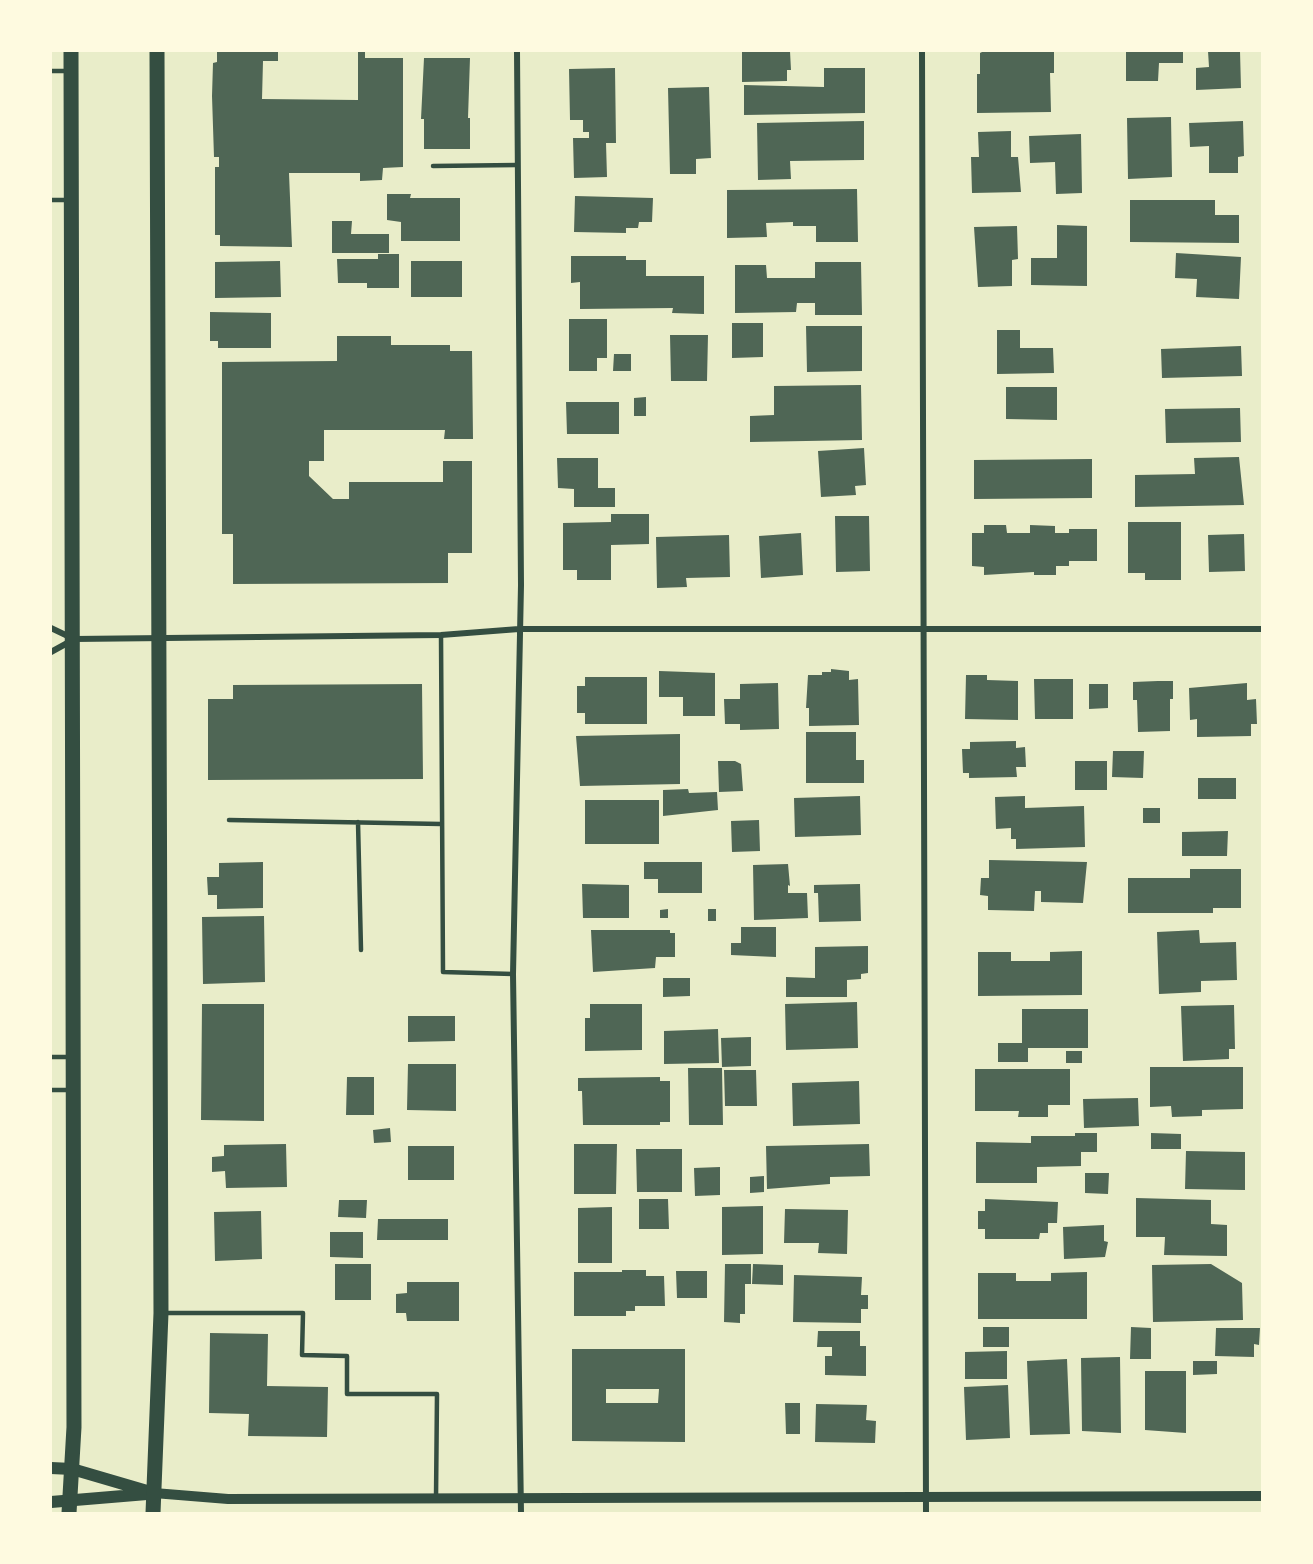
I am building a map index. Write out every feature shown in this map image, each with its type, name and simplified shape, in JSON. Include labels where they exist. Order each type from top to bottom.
[{"type":"main road","points":[[69,1508],[72,1468],[74,1090],[71,51]]},
{"type":"main road","points":[[153,1513],[161,1312],[157,51]]},
{"type":"main road","points":[[51,1468],[72,1468],[154,1493]]},
{"type":"main road","points":[[51,1502],[69,1508],[154,1493]]},
{"type":"street","points":[[517,51],[519,629],[513,974],[521,1513]]},
{"type":"street","points":[[922,51],[926,1513]]},
{"type":"street","points":[[51,628],[74,639],[441,635],[519,629],[1262,629]]},
{"type":"street","points":[[51,652],[74,639]]},
{"type":"street","points":[[154,1493],[228,1499],[1262,1496]]},
{"type":"lane","points":[[51,71],[72,71]]},
{"type":"lane","points":[[433,166],[517,165]]},
{"type":"lane","points":[[51,200],[71,200]]},
{"type":"lane","points":[[441,635],[443,972],[513,974]]},
{"type":"lane","points":[[229,820],[441,824]]},
{"type":"lane","points":[[358,822],[361,950]]},
{"type":"lane","points":[[51,1058],[74,1057]]},
{"type":"lane","points":[[51,1090],[74,1090]]},
{"type":"lane","points":[[161,1312],[303,1313],[302,1355],[347,1356],[347,1394],[437,1394],[436,1498]]},
{"type":"building","points":[[217,51],[278,51],[278,61],[263,61],[262,99],[358,100],[358,51],[365,51],[365,58],[403,58],[403,167],[383,168],[382,180],[360,181],[360,173],[289,173],[292,247],[220,246],[220,235],[215,235],[215,167],[219,167],[219,157],[214,157],[212,96],[213,63],[217,62]]},
{"type":"building","points":[[742,51],[790,51],[791,70],[787,70],[787,81],[742,82]]},
{"type":"building","points":[[984,51],[1054,51],[1054,73],[1050,73],[1051,112],[977,113],[977,74],[980,74],[980,53]]},
{"type":"building","points":[[1126,51],[1183,51],[1183,63],[1159,63],[1158,81],[1126,81]]},
{"type":"building","points":[[1208,51],[1240,51],[1241,88],[1196,90],[1196,68],[1209,67]]},
{"type":"building","points":[[424,58],[470,58],[468,118],[470,118],[470,149],[424,149],[424,119],[421,119]]},
{"type":"building","points":[[615,68],[616,143],[606,143],[607,177],[574,178],[573,138],[589,138],[589,132],[583,132],[583,120],[570,120],[569,69]]},
{"type":"building","points":[[824,68],[865,68],[865,113],[744,115],[744,85],[824,87]]},
{"type":"building","points":[[709,87],[711,158],[696,159],[696,174],[670,174],[668,88]]},
{"type":"building","points":[[1171,117],[1172,177],[1128,179],[1127,118]]},
{"type":"building","points":[[864,121],[864,160],[790,161],[791,179],[758,180],[757,123]]},
{"type":"building","points":[[1243,121],[1244,156],[1238,157],[1238,173],[1209,173],[1209,146],[1190,147],[1189,123]]},
{"type":"building","points":[[1011,131],[1011,157],[1018,157],[1021,192],[972,193],[971,157],[979,157],[978,132]]},
{"type":"building","points":[[1081,134],[1082,193],[1056,194],[1055,162],[1030,163],[1029,136]]},
{"type":"building","points":[[857,189],[858,242],[816,242],[816,226],[793,226],[793,222],[766,223],[767,237],[727,238],[727,190]]},
{"type":"building","points":[[387,194],[411,194],[410,198],[460,198],[460,241],[401,241],[401,222],[387,220]]},
{"type":"building","points":[[575,196],[653,198],[652,222],[639,222],[638,228],[626,228],[626,233],[574,232]]},
{"type":"building","points":[[1130,200],[1215,200],[1215,215],[1239,215],[1239,243],[1130,242]]},
{"type":"building","points":[[332,221],[352,221],[351,234],[389,234],[389,253],[332,253]]},
{"type":"building","points":[[1057,225],[1087,226],[1087,286],[1031,285],[1031,258],[1057,258]]},
{"type":"building","points":[[1017,226],[1018,259],[1012,260],[1012,286],[978,287],[974,227]]},
{"type":"building","points":[[1176,253],[1241,257],[1239,299],[1196,297],[1197,279],[1175,278]]},
{"type":"building","points":[[378,254],[399,254],[399,288],[367,288],[367,283],[338,283],[337,259],[378,259]]},
{"type":"building","points":[[571,256],[626,256],[626,260],[646,260],[646,276],[704,276],[704,314],[672,313],[673,308],[580,309],[580,282],[571,283]]},
{"type":"building","points":[[280,261],[281,297],[215,298],[215,262]]},
{"type":"building","points":[[411,261],[462,261],[462,297],[411,297]]},
{"type":"building","points":[[815,262],[861,262],[862,315],[815,315],[815,303],[797,303],[796,312],[735,313],[735,265],[766,265],[767,278],[815,278]]},
{"type":"building","points":[[210,312],[271,313],[271,348],[218,348],[218,341],[210,341]]},
{"type":"building","points":[[569,319],[607,319],[607,358],[597,358],[597,371],[569,371]]},
{"type":"building","points":[[732,323],[763,323],[763,357],[732,358]]},
{"type":"building","points":[[806,326],[862,326],[862,371],[807,372]]},
{"type":"building","points":[[997,330],[1020,330],[1020,348],[1053,348],[1054,373],[997,374]]},
{"type":"building","points":[[670,335],[708,335],[707,381],[671,381]]},
{"type":"building","points":[[337,336],[391,336],[391,345],[450,345],[450,351],[472,351],[473,439],[444,439],[445,430],[324,430],[324,461],[309,461],[309,476],[333,499],[349,499],[349,482],[443,482],[443,461],[472,461],[472,553],[448,553],[448,583],[233,584],[233,534],[222,534],[222,362],[337,361]]},
{"type":"building","points":[[1241,346],[1242,376],[1162,378],[1161,349]]},
{"type":"building","points":[[614,354],[631,354],[631,371],[613,371]]},
{"type":"building","points":[[861,385],[862,440],[750,442],[750,416],[774,415],[774,386]]},
{"type":"building","points":[[1006,387],[1057,387],[1057,420],[1006,419]]},
{"type":"building","points":[[646,397],[646,416],[634,416],[634,398]]},
{"type":"building","points":[[566,402],[619,402],[619,434],[567,434]]},
{"type":"building","points":[[1240,408],[1241,442],[1166,443],[1165,409]]},
{"type":"building","points":[[864,448],[866,485],[855,486],[856,495],[821,497],[818,451]]},
{"type":"building","points":[[1239,457],[1244,505],[1135,507],[1135,475],[1195,474],[1194,458]]},
{"type":"building","points":[[557,458],[598,458],[598,488],[615,488],[615,507],[574,507],[574,489],[558,488]]},
{"type":"building","points":[[1092,459],[1092,498],[974,499],[974,460]]},
{"type":"building","points":[[611,514],[649,514],[649,544],[611,545],[611,580],[577,580],[577,570],[563,570],[563,523],[611,522]]},
{"type":"building","points":[[835,516],[869,516],[870,571],[836,572]]},
{"type":"building","points":[[1128,522],[1181,522],[1181,580],[1145,580],[1145,573],[1128,573]]},
{"type":"building","points":[[984,525],[1006,525],[1007,533],[1030,533],[1030,525],[1055,526],[1055,533],[1069,533],[1069,529],[1097,529],[1097,561],[1069,561],[1069,566],[1056,566],[1056,575],[1034,575],[1034,572],[984,575],[984,567],[972,566],[972,533],[984,533]]},
{"type":"building","points":[[801,533],[803,575],[761,578],[759,536]]},
{"type":"building","points":[[1244,534],[1245,571],[1209,572],[1208,535]]},
{"type":"building","points":[[729,535],[730,577],[686,578],[687,587],[657,588],[656,537]]},
{"type":"building","points":[[831,669],[849,671],[849,680],[858,679],[859,725],[809,726],[809,708],[806,708],[808,675],[822,675],[822,672],[831,672]]},
{"type":"building","points":[[659,671],[715,673],[715,716],[683,716],[683,697],[659,697]]},
{"type":"building","points":[[966,675],[987,675],[987,680],[1018,681],[1018,720],[965,719]]},
{"type":"building","points":[[585,677],[647,677],[647,724],[585,724],[585,713],[577,713],[577,686],[585,686]]},
{"type":"building","points":[[1034,679],[1073,679],[1073,719],[1035,719]]},
{"type":"building","points":[[1173,681],[1173,699],[1170,699],[1170,731],[1138,732],[1137,700],[1133,700],[1133,682]]},
{"type":"building","points":[[778,683],[779,729],[740,730],[740,724],[725,724],[724,699],[740,699],[740,684]]},
{"type":"building","points":[[1247,683],[1247,700],[1256,699],[1257,724],[1251,724],[1251,736],[1197,737],[1197,719],[1190,720],[1189,688]]},
{"type":"building","points":[[422,684],[423,779],[208,780],[208,699],[233,699],[233,685]]},
{"type":"building","points":[[1089,684],[1108,684],[1108,708],[1089,709]]},
{"type":"building","points":[[806,732],[856,732],[856,760],[864,760],[864,783],[806,783]]},
{"type":"building","points":[[680,734],[680,784],[580,786],[576,736]]},
{"type":"building","points":[[1016,741],[1016,748],[1025,747],[1026,767],[1016,767],[1017,777],[969,778],[969,773],[963,773],[962,749],[970,749],[970,742]]},
{"type":"building","points":[[1113,751],[1144,751],[1143,778],[1112,777]]},
{"type":"building","points":[[718,761],[735,761],[741,764],[743,791],[719,792]]},
{"type":"building","points":[[1075,761],[1107,761],[1107,790],[1075,790]]},
{"type":"building","points":[[1198,778],[1236,778],[1236,799],[1198,799]]},
{"type":"building","points":[[688,789],[689,793],[717,792],[718,810],[663,816],[663,790]]},
{"type":"building","points":[[860,796],[861,835],[795,837],[794,798]]},
{"type":"building","points":[[1025,796],[1025,808],[1084,806],[1085,847],[1016,849],[1016,839],[1011,839],[1011,828],[996,829],[995,797]]},
{"type":"building","points":[[585,800],[659,800],[659,844],[585,844]]},
{"type":"building","points":[[1143,808],[1160,808],[1160,823],[1143,823]]},
{"type":"building","points":[[759,820],[760,851],[732,852],[731,821]]},
{"type":"building","points":[[1228,831],[1227,856],[1182,856],[1182,832]]},
{"type":"building","points":[[989,860],[1087,862],[1083,903],[1041,902],[1041,891],[1035,891],[1034,911],[988,910],[988,896],[980,895],[981,878],[989,878]]},
{"type":"building","points":[[263,862],[263,908],[217,909],[217,895],[208,895],[207,877],[219,877],[219,863]]},
{"type":"building","points":[[644,862],[702,862],[702,893],[658,893],[658,879],[644,879]]},
{"type":"building","points":[[788,864],[790,886],[788,885],[788,893],[807,893],[808,918],[754,920],[753,865]]},
{"type":"building","points":[[1190,869],[1241,869],[1241,908],[1213,908],[1213,913],[1128,913],[1128,878],[1190,878]]},
{"type":"building","points":[[582,884],[629,885],[629,918],[583,918]]},
{"type":"building","points":[[860,884],[861,921],[819,922],[818,893],[814,893],[814,885]]},
{"type":"building","points":[[668,909],[668,918],[660,918],[660,910]]},
{"type":"building","points":[[708,909],[716,909],[716,921],[708,921]]},
{"type":"building","points":[[264,916],[265,982],[203,984],[202,917]]},
{"type":"building","points":[[741,927],[776,927],[776,957],[731,955],[731,943],[741,943]]},
{"type":"building","points":[[591,930],[670,930],[670,933],[675,933],[675,957],[656,957],[655,968],[593,972]]},
{"type":"building","points":[[1199,930],[1200,943],[1236,942],[1237,980],[1201,981],[1201,992],[1159,994],[1157,932]]},
{"type":"building","points":[[868,946],[868,973],[861,974],[861,979],[847,980],[847,997],[786,997],[786,977],[815,978],[815,947]]},
{"type":"building","points":[[1082,951],[1082,995],[978,996],[978,952],[1011,952],[1011,961],[1050,961],[1050,952]]},
{"type":"building","points":[[663,978],[690,978],[690,996],[663,997]]},
{"type":"building","points":[[857,1002],[858,1048],[786,1050],[785,1004]]},
{"type":"building","points":[[202,1004],[264,1004],[264,1121],[201,1120]]},
{"type":"building","points":[[590,1004],[642,1004],[642,1050],[585,1051],[585,1018],[590,1018]]},
{"type":"building","points":[[1234,1005],[1235,1049],[1229,1049],[1229,1059],[1183,1061],[1181,1006]]},
{"type":"building","points":[[1022,1009],[1088,1009],[1088,1048],[1028,1048],[1028,1062],[998,1062],[998,1043],[1022,1043]]},
{"type":"building","points":[[408,1016],[455,1016],[455,1041],[408,1042]]},
{"type":"building","points":[[718,1029],[719,1063],[664,1064],[664,1031]]},
{"type":"building","points":[[751,1037],[751,1066],[722,1067],[721,1038]]},
{"type":"building","points":[[1066,1051],[1082,1051],[1082,1063],[1066,1063]]},
{"type":"building","points":[[408,1064],[456,1064],[456,1111],[407,1110]]},
{"type":"building","points":[[1150,1067],[1243,1067],[1243,1109],[1202,1110],[1202,1116],[1172,1117],[1171,1106],[1150,1107]]},
{"type":"building","points":[[688,1068],[722,1068],[723,1125],[689,1125]]},
{"type":"building","points":[[975,1069],[1070,1069],[1070,1105],[1048,1105],[1048,1117],[1018,1117],[1019,1111],[975,1111]]},
{"type":"building","points":[[724,1070],[756,1070],[757,1106],[725,1106]]},
{"type":"building","points":[[347,1077],[374,1077],[374,1115],[346,1115]]},
{"type":"building","points":[[660,1077],[660,1081],[670,1081],[670,1122],[660,1122],[660,1125],[583,1125],[582,1091],[578,1091],[578,1078]]},
{"type":"building","points":[[859,1081],[860,1124],[793,1126],[792,1083]]},
{"type":"building","points":[[1138,1098],[1139,1126],[1084,1128],[1083,1099]]},
{"type":"building","points":[[390,1128],[391,1142],[374,1143],[373,1130]]},
{"type":"building","points":[[1075,1133],[1097,1133],[1097,1152],[1081,1152],[1081,1166],[1037,1167],[1037,1183],[976,1183],[976,1142],[1031,1143],[1031,1136],[1075,1136]]},
{"type":"building","points":[[1151,1133],[1181,1134],[1181,1149],[1151,1149]]},
{"type":"building","points":[[286,1144],[287,1187],[226,1188],[225,1171],[212,1172],[212,1157],[224,1156],[224,1145]]},
{"type":"building","points":[[574,1144],[617,1144],[616,1194],[574,1194]]},
{"type":"building","points":[[869,1144],[870,1176],[830,1177],[830,1184],[767,1189],[766,1146]]},
{"type":"building","points":[[408,1146],[454,1146],[454,1180],[408,1180]]},
{"type":"building","points":[[636,1149],[682,1149],[682,1192],[637,1192]]},
{"type":"building","points":[[1186,1151],[1245,1152],[1245,1190],[1185,1189]]},
{"type":"building","points":[[720,1167],[720,1195],[695,1196],[694,1168]]},
{"type":"building","points":[[1085,1173],[1109,1173],[1108,1194],[1085,1193]]},
{"type":"building","points":[[764,1176],[764,1192],[750,1193],[750,1177]]},
{"type":"building","points":[[1136,1198],[1211,1200],[1211,1224],[1227,1225],[1227,1256],[1164,1255],[1165,1237],[1136,1237]]},
{"type":"building","points":[[639,1199],[668,1199],[669,1229],[639,1229]]},
{"type":"building","points":[[985,1199],[1058,1202],[1057,1223],[1048,1223],[1048,1233],[1040,1233],[1039,1239],[985,1239],[985,1229],[978,1229],[978,1211],[985,1211]]},
{"type":"building","points":[[339,1200],[367,1200],[366,1218],[338,1217]]},
{"type":"building","points":[[763,1206],[763,1254],[722,1255],[722,1207]]},
{"type":"building","points":[[612,1207],[612,1263],[578,1263],[578,1208]]},
{"type":"building","points":[[785,1209],[848,1210],[847,1254],[818,1253],[819,1243],[784,1243]]},
{"type":"building","points":[[261,1211],[262,1259],[215,1261],[214,1212]]},
{"type":"building","points":[[378,1219],[448,1219],[448,1240],[377,1240]]},
{"type":"building","points":[[1104,1225],[1104,1241],[1108,1242],[1105,1257],[1064,1259],[1063,1227]]},
{"type":"building","points":[[330,1232],[363,1232],[363,1258],[330,1257]]},
{"type":"building","points":[[335,1264],[371,1264],[371,1300],[335,1300]]},
{"type":"building","points":[[725,1264],[751,1264],[751,1284],[745,1284],[745,1314],[740,1314],[740,1323],[724,1322]]},
{"type":"building","points":[[753,1264],[783,1265],[783,1285],[752,1284]]},
{"type":"building","points":[[1211,1264],[1242,1283],[1243,1320],[1153,1322],[1152,1265]]},
{"type":"building","points":[[622,1270],[646,1270],[646,1276],[664,1276],[665,1306],[635,1306],[635,1311],[626,1311],[626,1316],[574,1316],[574,1272],[622,1272]]},
{"type":"building","points":[[676,1271],[707,1271],[707,1298],[677,1298]]},
{"type":"building","points":[[1087,1272],[1087,1319],[978,1319],[978,1273],[1016,1273],[1016,1281],[1051,1281],[1051,1273]]},
{"type":"building","points":[[794,1275],[862,1277],[861,1295],[868,1295],[868,1309],[861,1309],[861,1323],[793,1322]]},
{"type":"building","points":[[407,1282],[459,1282],[459,1321],[407,1321],[406,1313],[396,1313],[396,1294],[407,1293]]},
{"type":"building","points":[[983,1327],[1009,1327],[1009,1347],[983,1347]]},
{"type":"building","points":[[1131,1327],[1151,1328],[1151,1359],[1130,1359]]},
{"type":"building","points":[[1216,1328],[1260,1328],[1259,1345],[1254,1344],[1254,1357],[1215,1356]]},
{"type":"building","points":[[818,1331],[860,1331],[860,1346],[866,1346],[866,1376],[825,1375],[825,1356],[832,1356],[832,1347],[817,1347]]},
{"type":"building","points":[[210,1333],[268,1334],[267,1386],[328,1387],[327,1437],[248,1436],[249,1414],[209,1413]]},
{"type":"building","points":[[572,1349],[685,1349],[685,1442],[572,1441]],"holes":[[[606,1389],[659,1389],[658,1403],[606,1403]]]},
{"type":"building","points":[[1007,1351],[1007,1379],[965,1379],[965,1352]]},
{"type":"building","points":[[1120,1357],[1121,1433],[1082,1431],[1081,1358]]},
{"type":"building","points":[[1067,1359],[1070,1434],[1030,1435],[1027,1361]]},
{"type":"building","points":[[1193,1361],[1217,1361],[1217,1374],[1193,1375]]},
{"type":"building","points":[[1145,1371],[1186,1371],[1186,1433],[1145,1430]]},
{"type":"building","points":[[1008,1385],[1010,1438],[966,1440],[964,1387]]},
{"type":"building","points":[[785,1403],[800,1403],[800,1434],[786,1434]]},
{"type":"building","points":[[816,1404],[867,1405],[866,1420],[876,1421],[875,1443],[815,1442]]}]
